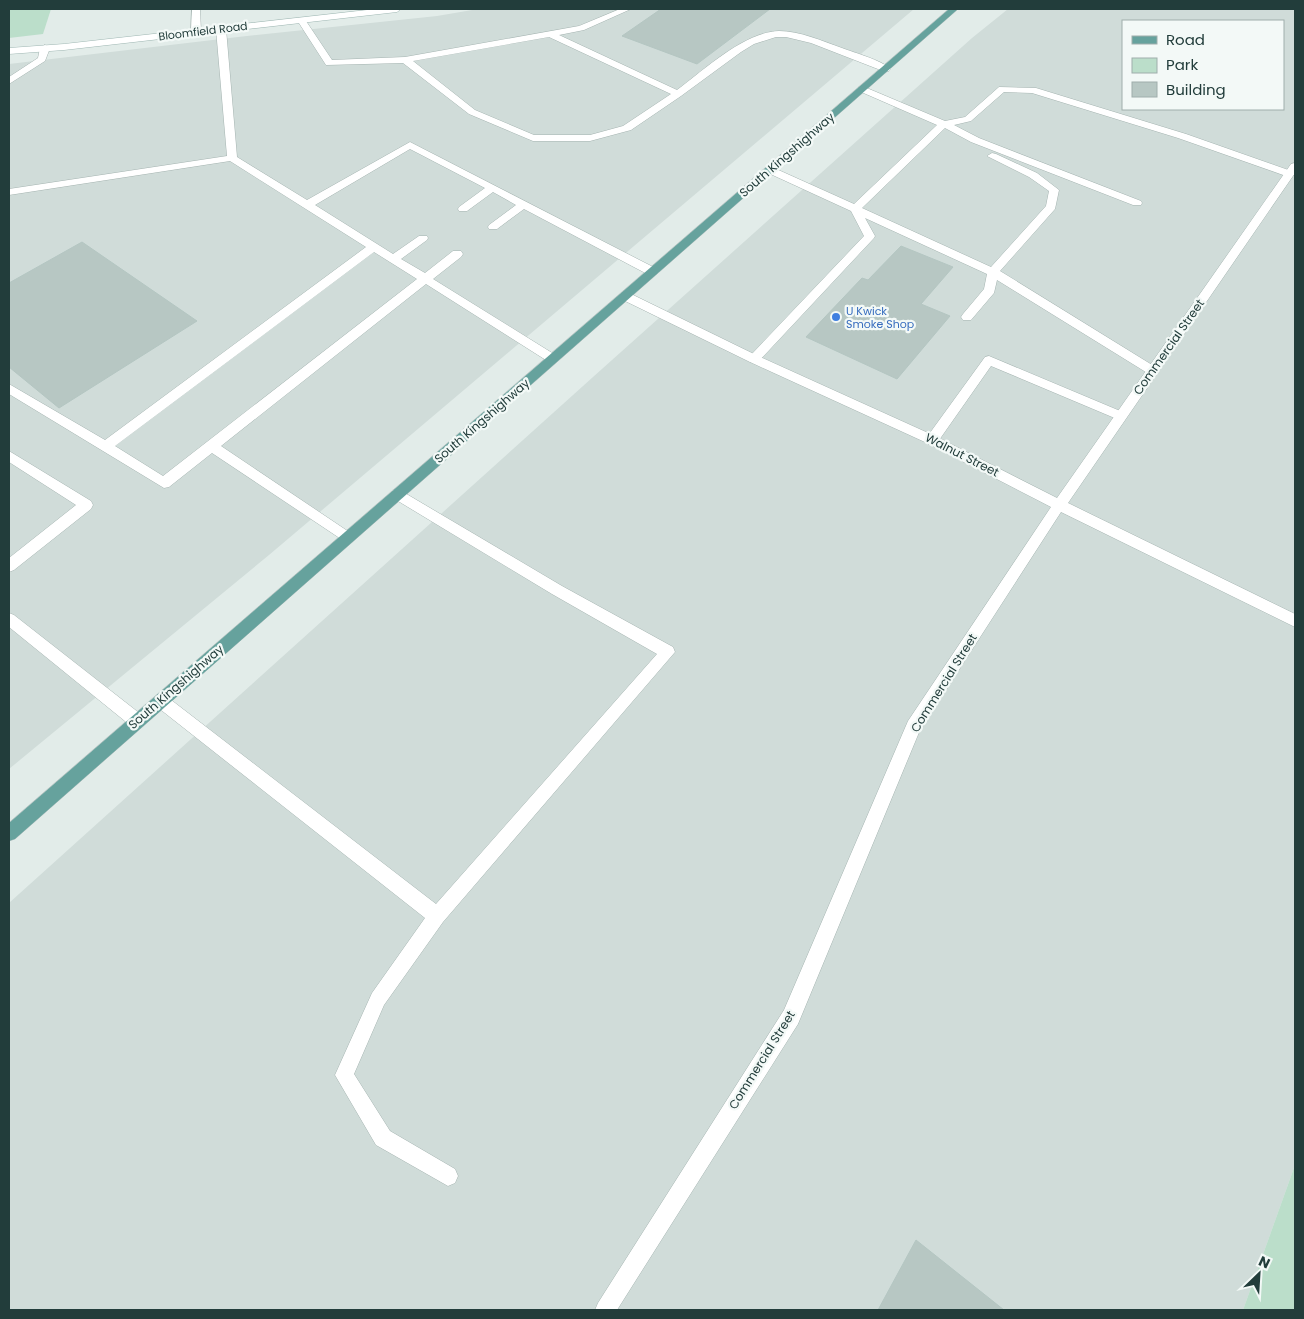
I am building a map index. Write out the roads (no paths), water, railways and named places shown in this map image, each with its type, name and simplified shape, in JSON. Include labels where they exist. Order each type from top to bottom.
[{"type":"main road","name":"South Kingshighway","points":[[9,833],[954,9]]},
{"type":"street","points":[[196,9],[196,32]]},
{"type":"street","name":"Bloomfield Road","points":[[9,51],[397,9]]},
{"type":"street","points":[[301,20],[329,63],[405,60],[550,34],[581,28],[627,9]]},
{"type":"street","points":[[221,29],[232,158]]},
{"type":"street","points":[[550,34],[678,94]]},
{"type":"street","points":[[405,60],[472,112],[533,138],[590,138],[627,128],[746,45],[777,34],[800,37],[886,69]]},
{"type":"street","points":[[9,81],[42,59],[45,48]]},
{"type":"street","points":[[862,89],[944,124],[975,140],[1137,203]]},
{"type":"street","points":[[855,209],[944,124],[968,119],[1002,89],[1032,90],[1292,170]]},
{"type":"street","points":[[967,317],[990,290],[993,272],[1051,207],[1054,190],[1033,175],[992,156],[975,140]]},
{"type":"street","points":[[307,205],[410,145],[653,272]]},
{"type":"street","points":[[9,192],[232,158],[553,359]]},
{"type":"street","points":[[770,170],[993,272],[1153,371]]},
{"type":"street","name":"Commercial Street","points":[[605,1310],[791,1016],[914,726],[1059,505],[1292,170]]},
{"type":"street","points":[[463,209],[492,188]]},
{"type":"street","points":[[493,227],[523,205]]},
{"type":"street","points":[[754,359],[870,236],[855,209]]},
{"type":"street","points":[[394,260],[423,238]]},
{"type":"street","points":[[105,446],[374,247]]},
{"type":"street","points":[[9,388],[164,483],[457,254]]},
{"type":"street","name":"Walnut Street","points":[[626,296],[754,359],[932,440],[1295,621]]},
{"type":"street","points":[[932,440],[989,360],[1121,416]]},
{"type":"street","points":[[212,446],[347,538]]},
{"type":"street","points":[[9,456],[86,505],[9,566]]},
{"type":"street","points":[[398,494],[557,590],[668,652],[437,916],[378,999],[344,1075],[383,1138],[448,1176]]},
{"type":"street","points":[[9,619],[137,721]]},
{"type":"street","points":[[161,701],[437,916]]},
{"type":"place","name":"U Kwick Smoke Shop","points":[[836,317]]}]
